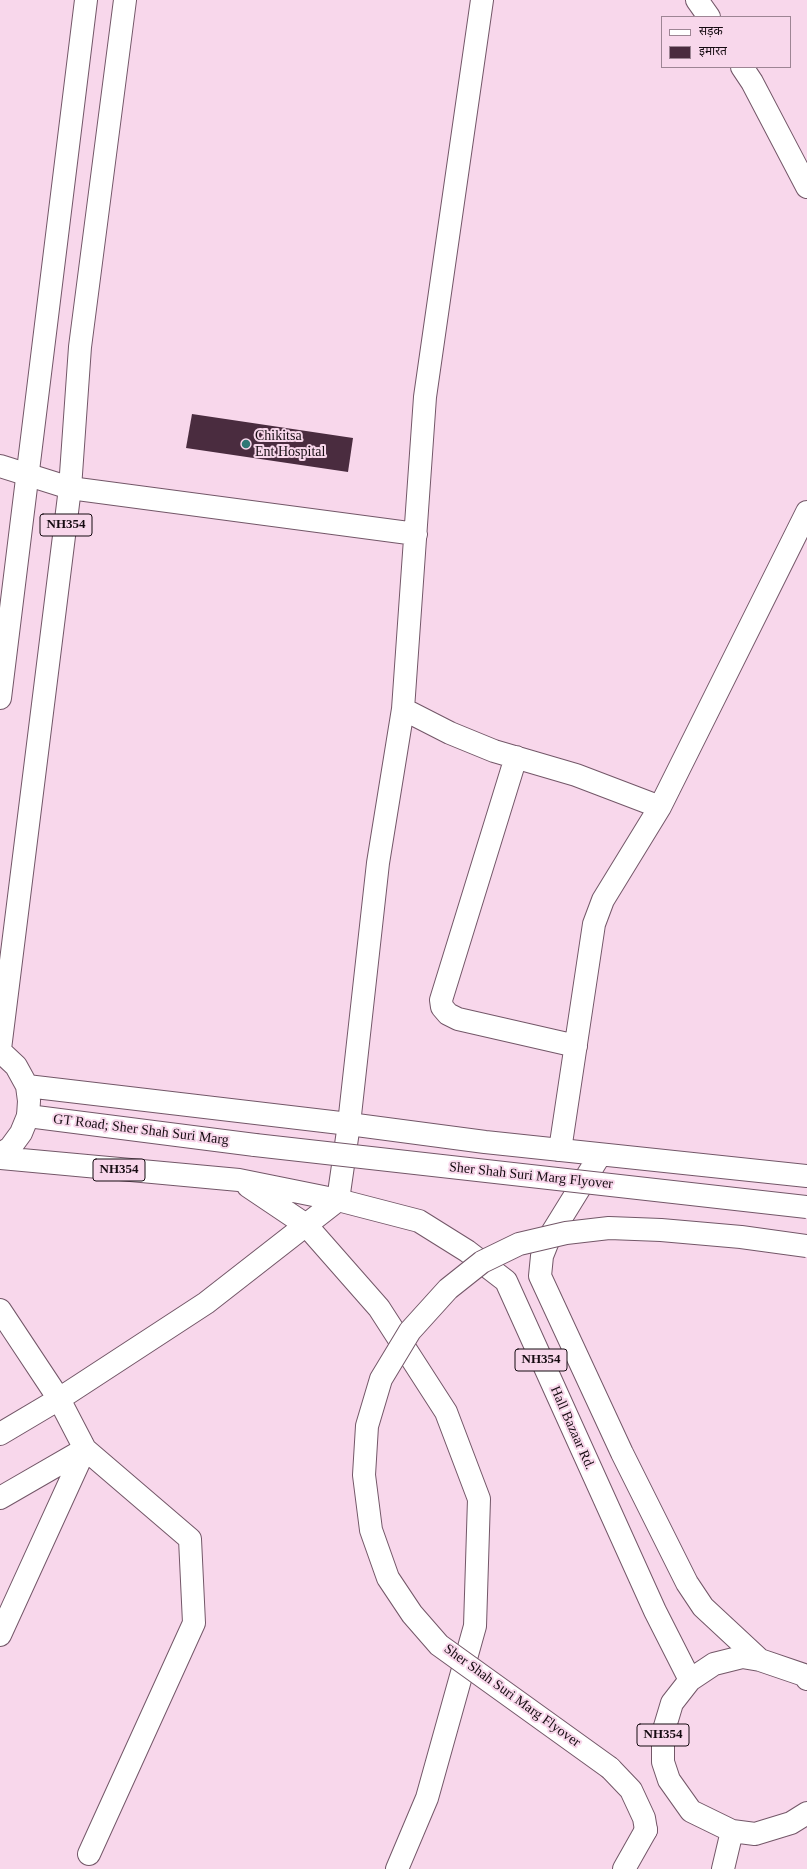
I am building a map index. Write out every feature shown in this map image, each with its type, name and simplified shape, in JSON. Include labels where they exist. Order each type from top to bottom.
[{"type":"main road","name":"NH354","points":[[0,698],[86,0]]},
{"type":"main road","name":"NH354","points":[[0,1154],[10,1148],[21,1133],[28,1116],[29,1101],[27,1086],[16,1066],[0,1050],[70,488],[80,347],[125,0]]},
{"type":"main road","points":[[0,1434],[59,1399],[206,1303],[338,1200],[349,1124],[378,863],[403,708],[425,397],[482,0]]},
{"type":"main road","points":[[697,0],[708,16]]},
{"type":"main road","points":[[743,68],[752,82],[807,188]]},
{"type":"main road","points":[[0,466],[70,488],[416,534]]},
{"type":"main road","points":[[560,1150],[594,924],[603,900],[660,807],[807,512]]},
{"type":"main road","points":[[403,708],[450,733],[494,751],[576,776],[660,807]]},
{"type":"main road","points":[[516,757],[441,1000],[442,1007],[448,1014],[458,1019],[576,1046]]},
{"type":"main road","points":[[27,1086],[600,1155],[807,1176]]},
{"type":"main road","name":"GT Road; Sher Shah Suri Marg","points":[[28,1116],[255,1145]]},
{"type":"main road","name":"Sher Shah Suri Marg Flyover","points":[[255,1145],[807,1207]]},
{"type":"main road","name":"NH354","points":[[600,1155],[550,1236],[542,1256],[540,1276],[622,1453],[687,1583],[703,1607],[760,1660]]},
{"type":"main road","name":"NH354","points":[[0,1158],[239,1180],[338,1200]]},
{"type":"main road","points":[[239,1180],[306,1225],[379,1308],[446,1412],[479,1498],[475,1626],[427,1798],[397,1869]]},
{"type":"main road","name":"Hall Bazaar Rd.","points":[[338,1200],[419,1221],[467,1251],[506,1281],[655,1611],[690,1680]]},
{"type":"main road","name":"Sher Shah Suri Marg Flyover","points":[[646,1830],[644,1818],[631,1790],[610,1768],[439,1645],[412,1614],[388,1578],[371,1530],[364,1475],[367,1426],[382,1379],[410,1331],[448,1289],[482,1262],[519,1244],[566,1233],[608,1228],[661,1230],[741,1237],[807,1246]]},
{"type":"main road","points":[[0,1310],[59,1399],[85,1449],[190,1539],[194,1623],[89,1854]]},
{"type":"main road","points":[[0,1498],[85,1449]]},
{"type":"main road","points":[[0,1635],[85,1449]]},
{"type":"main road","name":"NH354","points":[[802,1823],[755,1834],[732,1831],[691,1811],[668,1780],[663,1762],[663,1733],[672,1703],[690,1680],[714,1664],[742,1657],[760,1660],[806,1674]]},
{"type":"main road","points":[[624,1869],[646,1830]]},
{"type":"main road","points":[[642,1869],[646,1857],[646,1830]]},
{"type":"main road","points":[[723,1869],[732,1831]]},
{"type":"building","points":[[192,414],[353,438],[348,472],[186,448]]},
{"type":"place","name":"Chikitsa Ent Hospital","points":[[246,444]]}]
